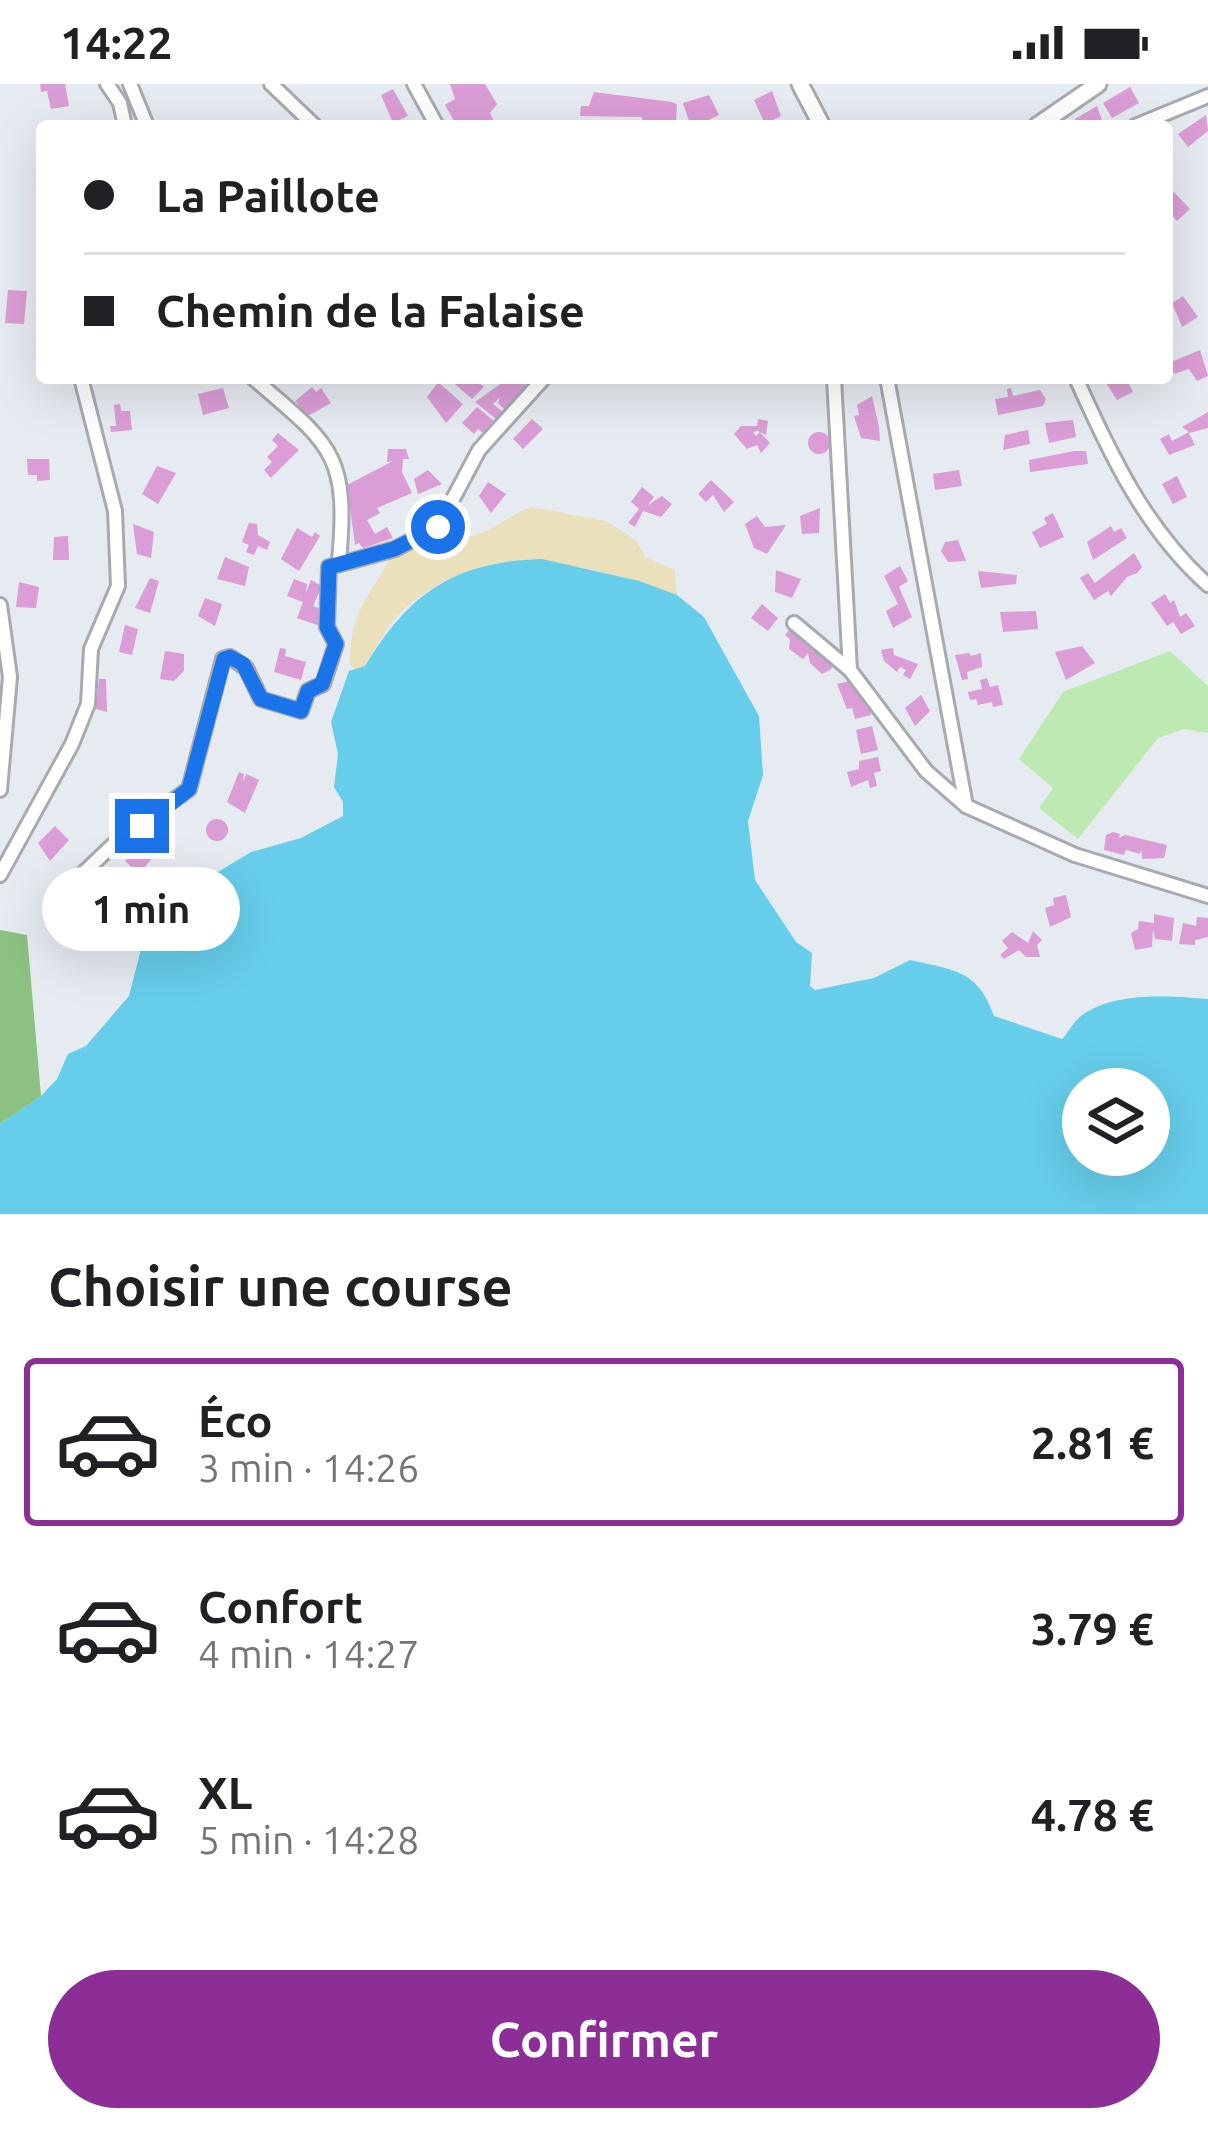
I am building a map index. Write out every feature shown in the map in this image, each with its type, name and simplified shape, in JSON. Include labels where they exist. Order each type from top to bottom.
[{"type":"street","points":[[107,84],[120,103],[124,120]]},
{"type":"street","points":[[130,84],[145,120]]},
{"type":"street","points":[[271,84],[309,120]]},
{"type":"street","points":[[414,84],[434,120]]},
{"type":"street","points":[[800,84],[819,120]]},
{"type":"street","points":[[1046,120],[1098,84]]},
{"type":"street","points":[[1150,120],[1208,97]]},
{"type":"street","points":[[0,875],[72,744],[88,704],[91,649],[118,586],[115,511],[83,384]]},
{"type":"street","points":[[77,879],[117,841],[189,789],[224,659],[243,664],[261,699],[301,711],[308,691],[322,684],[336,644],[327,627],[344,509],[335,458],[302,418],[260,384]]},
{"type":"street","points":[[334,564],[394,549],[438,527],[479,450],[539,384]]},
{"type":"street","points":[[834,384],[850,670]]},
{"type":"street","points":[[888,384],[966,806]]},
{"type":"street","points":[[1079,384],[1104,441],[1156,532],[1208,585]]},
{"type":"street","points":[[0,605],[10,693],[0,790]]},
{"type":"street","points":[[794,623],[850,670],[926,771],[966,806],[1076,855],[1208,896]]},
{"type":"green space","points":[[1170,651],[1208,686],[1208,733],[1184,729],[1158,738],[1078,839],[1039,808],[1053,788],[1019,759],[1063,692]]},
{"type":"green space","points":[[0,930],[27,935],[41,1096],[0,1124]]},
{"type":"sand","points":[[531,507],[606,521],[636,540],[645,557],[675,570],[677,595],[570,566],[500,564],[433,587],[396,617],[365,666],[355,669],[350,665],[358,615],[395,549],[438,527],[452,534],[475,535]]},
{"type":"water","points":[[542,559],[639,581],[677,595],[704,617],[759,716],[763,775],[748,821],[755,880],[796,942],[812,953],[810,986],[815,990],[874,978],[910,960],[962,974],[980,989],[994,1016],[1062,1039],[1081,1016],[1109,1002],[1143,997],[1208,999],[1208,1214],[0,1214],[0,1124],[41,1096],[57,1079],[68,1054],[86,1046],[129,996],[141,949],[172,918],[190,889],[251,852],[301,838],[343,816],[343,802],[334,787],[338,754],[331,722],[349,671],[365,666],[418,600],[459,575]]},
{"type":"building","points":[[40,84],[65,84],[69,106],[51,109]]},
{"type":"building","points":[[450,84],[485,84],[497,104],[490,113],[494,120],[454,120],[445,105],[455,99]]},
{"type":"building","points":[[1130,87],[1139,103],[1112,118],[1103,103]]},
{"type":"building","points":[[393,89],[408,116],[392,120],[381,95]]},
{"type":"building","points":[[772,91],[781,116],[763,120],[754,100]]},
{"type":"building","points":[[594,92],[672,102],[677,104],[676,120],[580,116],[581,106],[589,106]]},
{"type":"building","points":[[709,95],[719,115],[689,120],[683,103]]},
{"type":"building","points":[[1097,106],[1102,120],[1076,120]]},
{"type":"building","points":[[1206,115],[1208,131],[1188,147],[1178,134]]},
{"type":"building","points":[[1173,192],[1190,209],[1177,221],[1173,217]]},
{"type":"building","points":[[8,290],[27,291],[24,324],[5,323]]},
{"type":"building","points":[[1183,296],[1198,317],[1182,327],[1173,302]]},
{"type":"building","points":[[1200,350],[1208,376],[1197,381],[1189,369],[1174,374],[1173,361]]},
{"type":"building","points":[[440,384],[463,404],[446,423],[427,397]]},
{"type":"building","points":[[455,384],[481,384],[484,387],[472,399]]},
{"type":"building","points":[[500,384],[533,384],[505,410],[498,403],[500,397],[493,404],[503,412],[496,419],[475,402]]},
{"type":"building","points":[[1107,384],[1129,384],[1133,392],[1117,400]]},
{"type":"building","points":[[312,387],[316,392],[321,388],[331,403],[308,416],[295,401]]},
{"type":"building","points":[[223,388],[229,408],[203,415],[198,394]]},
{"type":"building","points":[[1011,388],[1013,396],[1040,390],[1046,399],[1043,406],[998,415],[995,399],[1008,397]]},
{"type":"building","points":[[872,396],[880,441],[861,438],[854,416],[859,415],[857,405]]},
{"type":"building","points":[[120,404],[121,411],[130,411],[132,430],[111,432],[110,426],[116,426],[114,405]]},
{"type":"building","points":[[477,407],[494,421],[483,433],[478,429],[474,434],[462,423]]},
{"type":"building","points":[[1208,412],[1208,428],[1189,433],[1195,445],[1169,455],[1160,439],[1169,434],[1172,441],[1189,432],[1182,427]]},
{"type":"building","points":[[532,419],[543,429],[523,449],[513,439]]},
{"type":"building","points":[[758,419],[768,421],[766,435],[760,432],[770,443],[761,453],[757,445],[747,449],[734,434],[741,426],[757,426]]},
{"type":"building","points":[[1073,420],[1076,437],[1049,443],[1045,423]]},
{"type":"building","points":[[1028,430],[1030,444],[1003,450],[1005,435]]},
{"type":"building","points":[[819,432],[830,443],[819,454],[808,443]]},
{"type":"building","points":[[278,433],[299,450],[271,478],[264,470],[272,462],[267,457],[278,446],[272,440]]},
{"type":"building","points":[[388,449],[406,449],[409,459],[403,459],[402,472],[412,493],[377,508],[380,513],[367,520],[375,534],[387,527],[393,538],[363,548],[355,545],[347,485],[393,461],[387,462]]},
{"type":"building","points":[[1086,451],[1088,464],[1030,472],[1029,460]]},
{"type":"building","points":[[27,459],[49,459],[50,480],[37,481],[37,475],[28,475]]},
{"type":"building","points":[[157,466],[176,473],[158,504],[142,494]]},
{"type":"building","points":[[428,470],[442,484],[418,494],[414,479]]},
{"type":"building","points":[[959,470],[962,486],[935,490],[933,474]]},
{"type":"building","points":[[1177,476],[1187,497],[1173,504],[1162,484]]},
{"type":"building","points":[[711,480],[734,502],[724,512],[713,495],[706,502],[698,494]]},
{"type":"building","points":[[488,482],[506,494],[491,513],[479,496]]},
{"type":"building","points":[[642,487],[654,497],[648,505],[662,496],[672,504],[661,517],[643,511],[635,527],[628,523],[639,509],[631,502]]},
{"type":"building","points":[[820,508],[819,533],[802,534],[800,516]]},
{"type":"building","points":[[1053,513],[1064,537],[1040,548],[1032,532],[1047,524],[1044,518]]},
{"type":"building","points":[[757,516],[765,527],[786,525],[767,554],[754,548],[745,524]]},
{"type":"building","points":[[249,523],[257,524],[258,535],[270,542],[267,550],[258,546],[254,555],[246,552],[249,545],[242,542]]},
{"type":"building","points":[[133,524],[154,532],[151,558],[137,554]]},
{"type":"building","points":[[1111,526],[1114,532],[1121,528],[1127,538],[1093,560],[1087,542]]},
{"type":"building","points":[[297,528],[320,536],[299,571],[281,559]]},
{"type":"building","points":[[68,536],[69,560],[53,560],[54,537]]},
{"type":"building","points":[[958,540],[966,561],[948,562],[941,551],[945,542]]},
{"type":"building","points":[[1134,553],[1142,567],[1137,573],[1127,577],[1111,596],[1108,591],[1094,600],[1080,578],[1088,573],[1095,583]]},
{"type":"building","points":[[225,557],[249,567],[245,586],[217,579]]},
{"type":"building","points":[[900,566],[908,581],[899,587],[912,617],[893,628],[886,611],[898,604],[884,576]]},
{"type":"building","points":[[776,570],[801,579],[792,598],[775,592]]},
{"type":"building","points":[[978,571],[1017,575],[1016,584],[981,588]]},
{"type":"building","points":[[150,578],[159,581],[150,613],[135,608]]},
{"type":"building","points":[[294,579],[307,584],[306,593],[311,580],[322,586],[313,606],[326,611],[323,627],[297,618],[303,602],[287,596]]},
{"type":"building","points":[[19,582],[39,587],[36,608],[16,607]]},
{"type":"building","points":[[1165,594],[1170,603],[1174,600],[1180,617],[1186,613],[1195,626],[1181,634],[1173,622],[1167,626],[1151,603]]},
{"type":"building","points":[[205,598],[222,604],[215,626],[198,616]]},
{"type":"building","points":[[762,604],[778,618],[768,631],[751,618]]},
{"type":"building","points":[[1036,611],[1038,629],[1003,632],[1000,612]]},
{"type":"building","points":[[125,625],[138,629],[132,655],[119,652]]},
{"type":"building","points":[[791,628],[834,665],[830,670],[822,674],[810,663],[808,653],[803,659],[789,649],[790,639],[785,635]]},
{"type":"building","points":[[1082,646],[1095,663],[1066,680],[1055,652]]},
{"type":"building","points":[[280,648],[286,649],[285,656],[306,662],[301,680],[274,672]]},
{"type":"building","points":[[893,648],[894,655],[918,664],[910,679],[903,675],[906,670],[900,667],[897,672],[884,661],[881,650]]},
{"type":"building","points":[[165,651],[184,654],[184,671],[174,681],[160,679]]},
{"type":"building","points":[[981,653],[982,667],[967,672],[968,679],[962,680],[955,655]]},
{"type":"building","points":[[850,675],[867,696],[871,715],[855,719],[852,708],[847,709],[837,684],[850,681]]},
{"type":"building","points":[[987,678],[990,687],[998,685],[1003,705],[978,705],[976,699],[970,700],[968,692],[982,689],[980,680]]},
{"type":"building","points":[[99,679],[106,679],[107,712],[96,709]]},
{"type":"building","points":[[921,695],[930,711],[915,726],[905,708]]},
{"type":"building","points":[[872,726],[878,750],[861,754],[856,730]]},
{"type":"building","points":[[878,757],[877,786],[870,788],[868,780],[851,787],[847,772],[859,769],[859,761]]},
{"type":"building","points":[[239,772],[244,774],[243,783],[246,774],[259,780],[245,813],[227,802]]},
{"type":"building","points":[[217,819],[228,830],[217,841],[206,830]]},
{"type":"building","points":[[55,826],[69,840],[50,861],[38,843]]},
{"type":"building","points":[[1113,832],[1119,838],[1125,835],[1167,845],[1164,858],[1142,859],[1141,849],[1140,854],[1126,850],[1124,855],[1104,850],[1106,835]]},
{"type":"building","points":[[146,839],[155,847],[150,853],[154,856],[139,874],[125,861]]},
{"type":"building","points":[[108,870],[120,881],[100,902],[82,887]]},
{"type":"building","points":[[71,892],[83,906],[66,920],[69,937],[57,939],[51,907]]},
{"type":"building","points":[[1066,895],[1071,917],[1050,927],[1045,908],[1054,905],[1053,898]]},
{"type":"building","points":[[1154,914],[1174,918],[1172,941],[1155,939],[1153,929],[1152,947],[1135,950],[1131,933],[1138,929],[1139,921],[1154,923]]},
{"type":"building","points":[[1197,917],[1208,918],[1208,937],[1195,940],[1195,945],[1179,944],[1183,923],[1196,926]]},
{"type":"building","points":[[1033,931],[1042,940],[1037,945],[1040,957],[1026,957],[1019,950],[1004,959],[1000,955],[1008,948],[1002,941],[1012,932],[1028,943]]},
{"type":"route","points":[[142,826],[189,789],[224,659],[243,664],[261,699],[301,711],[308,691],[322,684],[336,644],[327,627],[329,567],[394,549],[438,527]]}]
